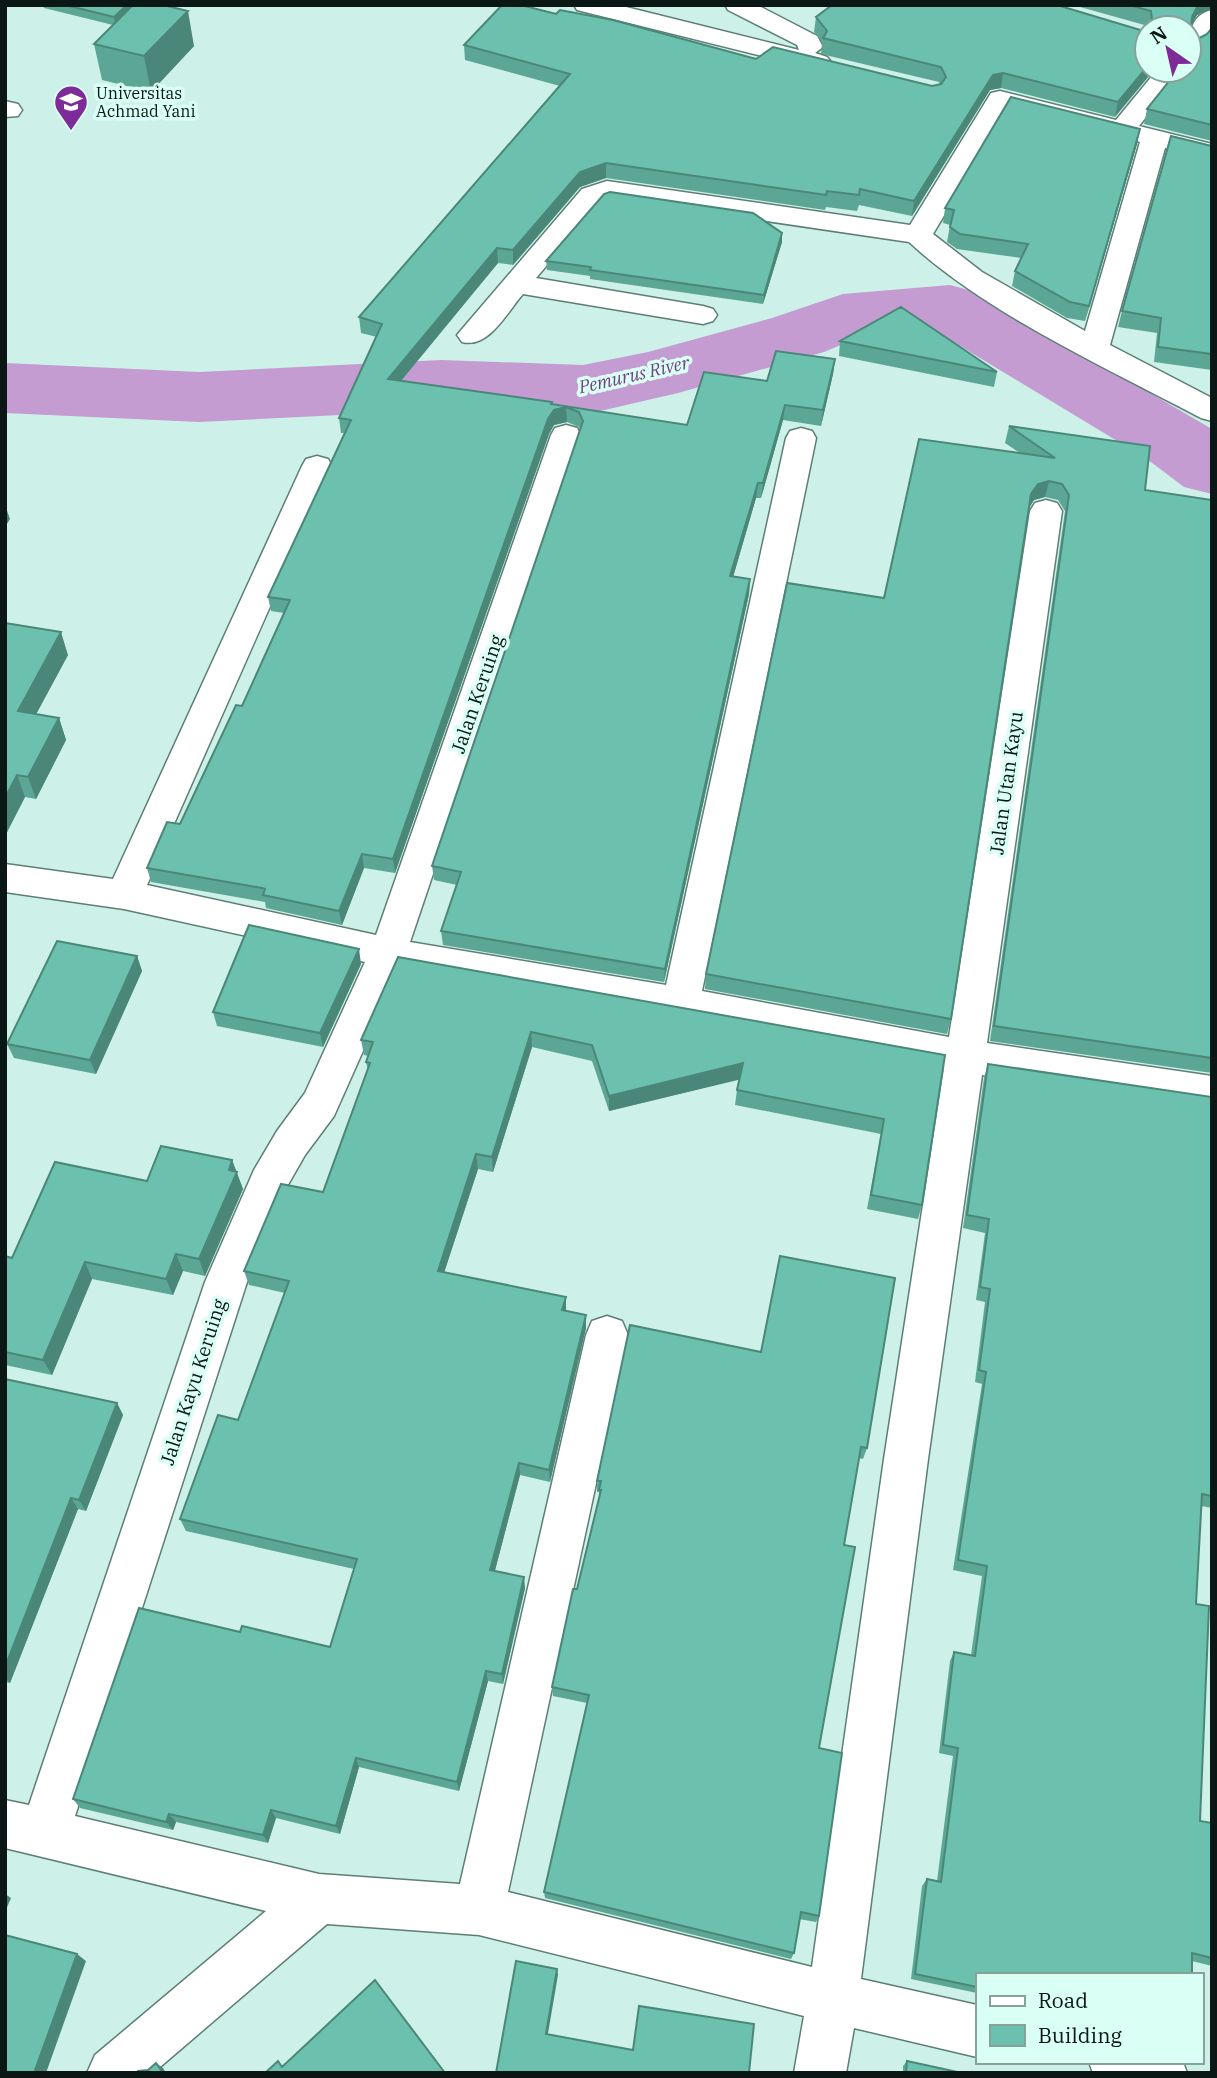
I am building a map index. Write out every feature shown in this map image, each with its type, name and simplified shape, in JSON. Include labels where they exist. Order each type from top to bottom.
[{"type":"street","points":[[586,5],[839,68]]},
{"type":"street","points":[[737,5],[808,41],[814,61]]},
{"type":"street","points":[[1123,129],[1159,84]]},
{"type":"street","points":[[918,235],[1000,99],[1212,152]]},
{"type":"street","points":[[1094,349],[1155,137]]},
{"type":"street","points":[[472,335],[592,195],[607,189],[918,235],[941,258],[964,274],[1094,349],[1212,411]]},
{"type":"street","points":[[517,284],[703,315]]},
{"type":"street","name":"Jalan Keruing","points":[[388,953],[566,435]]},
{"type":"street","points":[[681,1003],[801,438]]},
{"type":"street","points":[[124,895],[317,466]]},
{"type":"street","name":"Jalan Utan Kayu","points":[[820,2073],[833,1998],[906,1459],[1046,511]]},
{"type":"street","points":[[5,878],[124,895],[280,927],[388,953],[681,1003],[966,1056],[1212,1093]]},
{"type":"street","name":"Jalan Kayu Keruing","points":[[25,1828],[226,1282],[268,1182],[291,1143],[320,1104],[388,953]]},
{"type":"street","points":[[479,1910],[607,1335]]},
{"type":"street","points":[[25,1828],[319,1899],[479,1910],[976,2031]]},
{"type":"street","points":[[113,2073],[319,1899]]},
{"type":"street","points":[[1123,2064],[1161,2073]]},
{"type":"building","points":[[65,5],[127,5],[114,17]]},
{"type":"building","points":[[133,5],[163,5],[188,11],[144,56],[94,44]]},
{"type":"building","points":[[502,5],[521,5],[556,14],[560,10],[613,20],[756,59],[773,47],[932,86],[941,84],[946,77],[941,67],[823,38],[827,31],[816,17],[832,5],[1057,5],[1133,28],[1133,84],[1118,102],[1003,73],[993,75],[914,201],[860,189],[859,195],[827,191],[826,195],[606,163],[580,172],[513,250],[497,248],[388,379],[552,402],[551,404],[687,425],[704,372],[767,381],[776,351],[835,359],[823,410],[785,405],[763,483],[758,483],[730,576],[750,579],[665,969],[441,931],[461,872],[432,866],[583,421],[579,412],[566,407],[554,410],[548,419],[393,859],[362,854],[339,911],[263,895],[265,889],[262,888],[147,868],[167,822],[180,824],[236,705],[242,706],[290,600],[268,597],[351,420],[339,418],[382,324],[359,317],[570,74],[464,45]]},
{"type":"building","points":[[1129,5],[1198,5],[1194,14],[1151,14],[1151,11]]},
{"type":"building","points":[[1212,28],[1212,125],[1147,109],[1167,84],[1203,84],[1203,36]]},
{"type":"building","points":[[1011,97],[1140,129],[1089,306],[1070,302],[1015,271],[1028,244],[960,234],[950,227],[954,210],[945,208]]},
{"type":"building","points":[[1171,136],[1212,146],[1212,354],[1158,347],[1161,318],[1122,311]]},
{"type":"building","points":[[610,192],[753,213],[782,233],[764,295],[590,270],[591,267],[546,261],[604,194]]},
{"type":"building","points":[[901,307],[997,372],[840,341]]},
{"type":"building","points":[[1009,426],[1150,446],[1145,490],[1212,500],[1212,1058],[994,1026],[1069,495],[1062,484],[1049,481],[1038,484],[1031,494],[951,1019],[706,974],[787,583],[884,598],[919,439],[1055,458]]},
{"type":"building","points":[[5,623],[61,632],[18,711],[59,718],[28,777],[17,775],[5,798]]},
{"type":"building","points":[[249,925],[359,949],[320,1033],[213,1012]]},
{"type":"building","points":[[57,941],[137,956],[90,1060],[7,1044]]},
{"type":"building","points":[[398,957],[945,1055],[922,1205],[871,1195],[884,1119],[737,1090],[743,1063],[609,1096],[592,1045],[531,1032],[492,1157],[476,1154],[438,1271],[566,1297],[562,1310],[586,1315],[549,1470],[519,1463],[490,1570],[524,1577],[502,1674],[486,1671],[457,1782],[356,1758],[336,1826],[271,1810],[263,1835],[169,1814],[166,1822],[73,1799],[139,1608],[240,1632],[242,1626],[330,1647],[357,1559],[180,1519],[218,1415],[238,1420],[289,1281],[244,1271],[281,1184],[323,1192],[370,1063],[366,1062],[373,1042],[361,1040]]},
{"type":"building","points":[[988,1064],[1212,1097],[1212,1496],[1202,1494],[1196,1604],[1209,1606],[1200,1821],[1212,1823],[1212,1958],[1192,1953],[1192,1973],[976,1973],[976,1987],[915,1974],[927,1879],[941,1882],[958,1748],[943,1745],[954,1652],[975,1656],[987,1566],[958,1560],[986,1372],[979,1370],[990,1289],[980,1287],[989,1219],[967,1215]]},
{"type":"building","points":[[161,1146],[232,1160],[229,1170],[237,1172],[199,1259],[176,1254],[166,1279],[85,1262],[43,1360],[5,1352],[5,1256],[12,1258],[55,1162],[147,1181]]},
{"type":"building","points":[[780,1256],[895,1278],[867,1448],[861,1447],[844,1545],[855,1547],[819,1748],[842,1753],[819,1916],[801,1912],[794,1953],[544,1892],[589,1695],[552,1687],[573,1589],[577,1589],[601,1490],[601,1481],[597,1481],[630,1325],[761,1352]]},
{"type":"building","points":[[5,1379],[117,1403],[79,1500],[71,1498],[5,1667]]},
{"type":"building","points":[[5,1935],[77,1954],[34,2073],[5,2073]]},
{"type":"building","points":[[516,1961],[557,1969],[546,2034],[633,2050],[639,2006],[754,2024],[749,2073],[496,2073]]},
{"type":"building","points":[[375,1980],[445,2073],[265,2073],[278,2061],[282,2067]]},
{"type":"building","points":[[907,2061],[962,2073],[906,2073]]},
{"type":"building","points":[[156,2063],[163,2073],[136,2073],[148,2070]]},
{"type":"waterway","name":"Pemurus River","points":[[5,388],[199,397],[441,385],[583,390],[651,376],[798,335],[843,317],[950,308],[1175,441],[1212,468]]},
{"type":"place","name":"Universitas Achmad Yani","points":[[71,132]]}]
